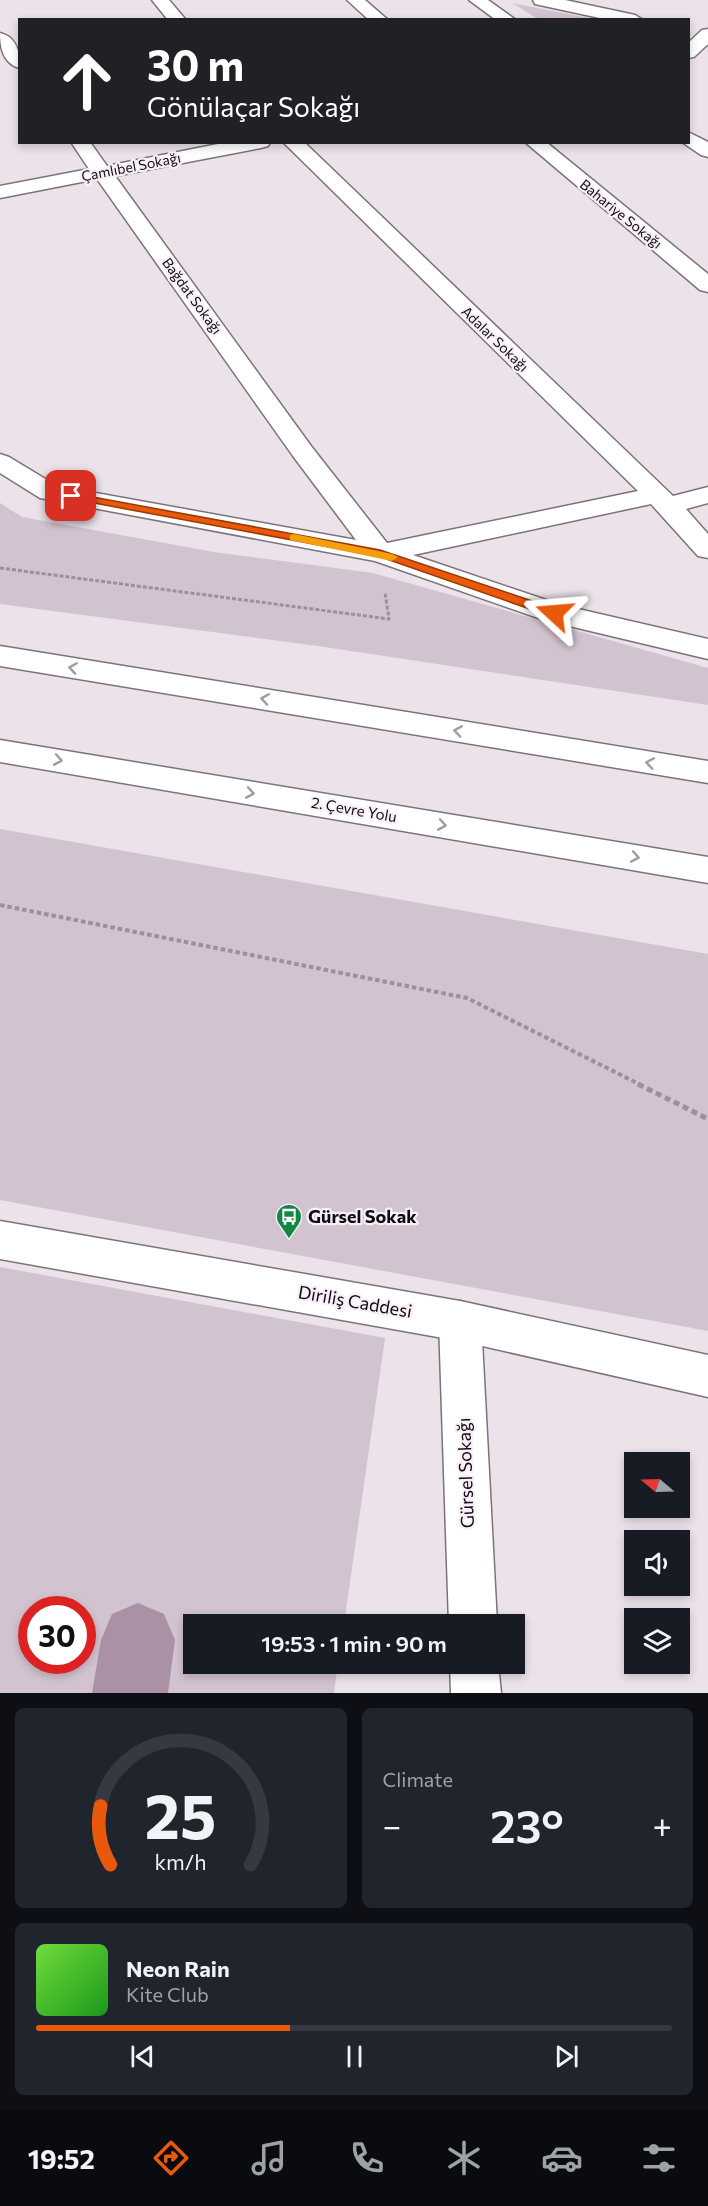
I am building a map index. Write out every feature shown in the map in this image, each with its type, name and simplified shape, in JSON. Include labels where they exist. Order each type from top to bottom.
[{"type":"main road","points":[[160,0],[176,18]]},
{"type":"main road","points":[[355,0],[378,18]]},
{"type":"main road","points":[[477,0],[505,18]]},
{"type":"main road","points":[[541,0],[626,18]]},
{"type":"main road","points":[[690,31],[708,34]]},
{"type":"main road","points":[[690,51],[708,34]]},
{"type":"main road","points":[[0,38],[18,60]]},
{"type":"main road","points":[[690,139],[708,151]]},
{"type":"main road","name":"Bağdat Sokağı","points":[[82,144],[302,451],[380,553]]},
{"type":"main road","name":"Çamlıbel Sokağı","points":[[0,192],[250,144]]},
{"type":"main road","name":"Adalar Sokağı","points":[[294,144],[662,501],[708,550]]},
{"type":"main road","name":"Bahariye Sokağı","points":[[536,144],[708,285]]},
{"type":"main road","points":[[0,462],[49,492],[380,553],[554,613],[708,649]]},
{"type":"main road","points":[[380,553],[662,501],[708,495]]},
{"type":"main road","points":[[0,656],[708,772]]},
{"type":"main road","name":"2. Çevre Yolu","points":[[0,751],[708,870]]},
{"type":"main road","name":"Diriliş Caddesi","points":[[0,1240],[460,1321],[708,1376]]},
{"type":"main road","name":"Gürsel Sokağı","points":[[460,1321],[473,1614]]},
{"type":"main road","points":[[475,1674],[476,1693]]},
{"type":"path","points":[[0,568],[389,619],[380,553]]},
{"type":"path","points":[[0,904],[467,998],[708,1119]]},
{"type":"shaded area","points":[[512,3],[589,18],[536,18]]},
{"type":"shaded area","points":[[0,503],[22,517],[214,552],[373,573],[708,668],[708,705],[318,646],[0,604]]},
{"type":"shaded area","points":[[0,829],[708,954],[708,1331],[0,1200]]},
{"type":"shaded area","points":[[0,1267],[385,1338],[345,1614],[183,1614],[183,1674],[337,1674],[334,1693],[0,1693]]},
{"type":"waterway","points":[[130,1693],[138,1640]]},
{"type":"slow traffic","points":[[294,537],[392,557]]},
{"type":"place","name":"Gürsel Sokak","points":[[289,1240]]},
{"type":"route","points":[[71,496],[380,553],[554,613]]}]
